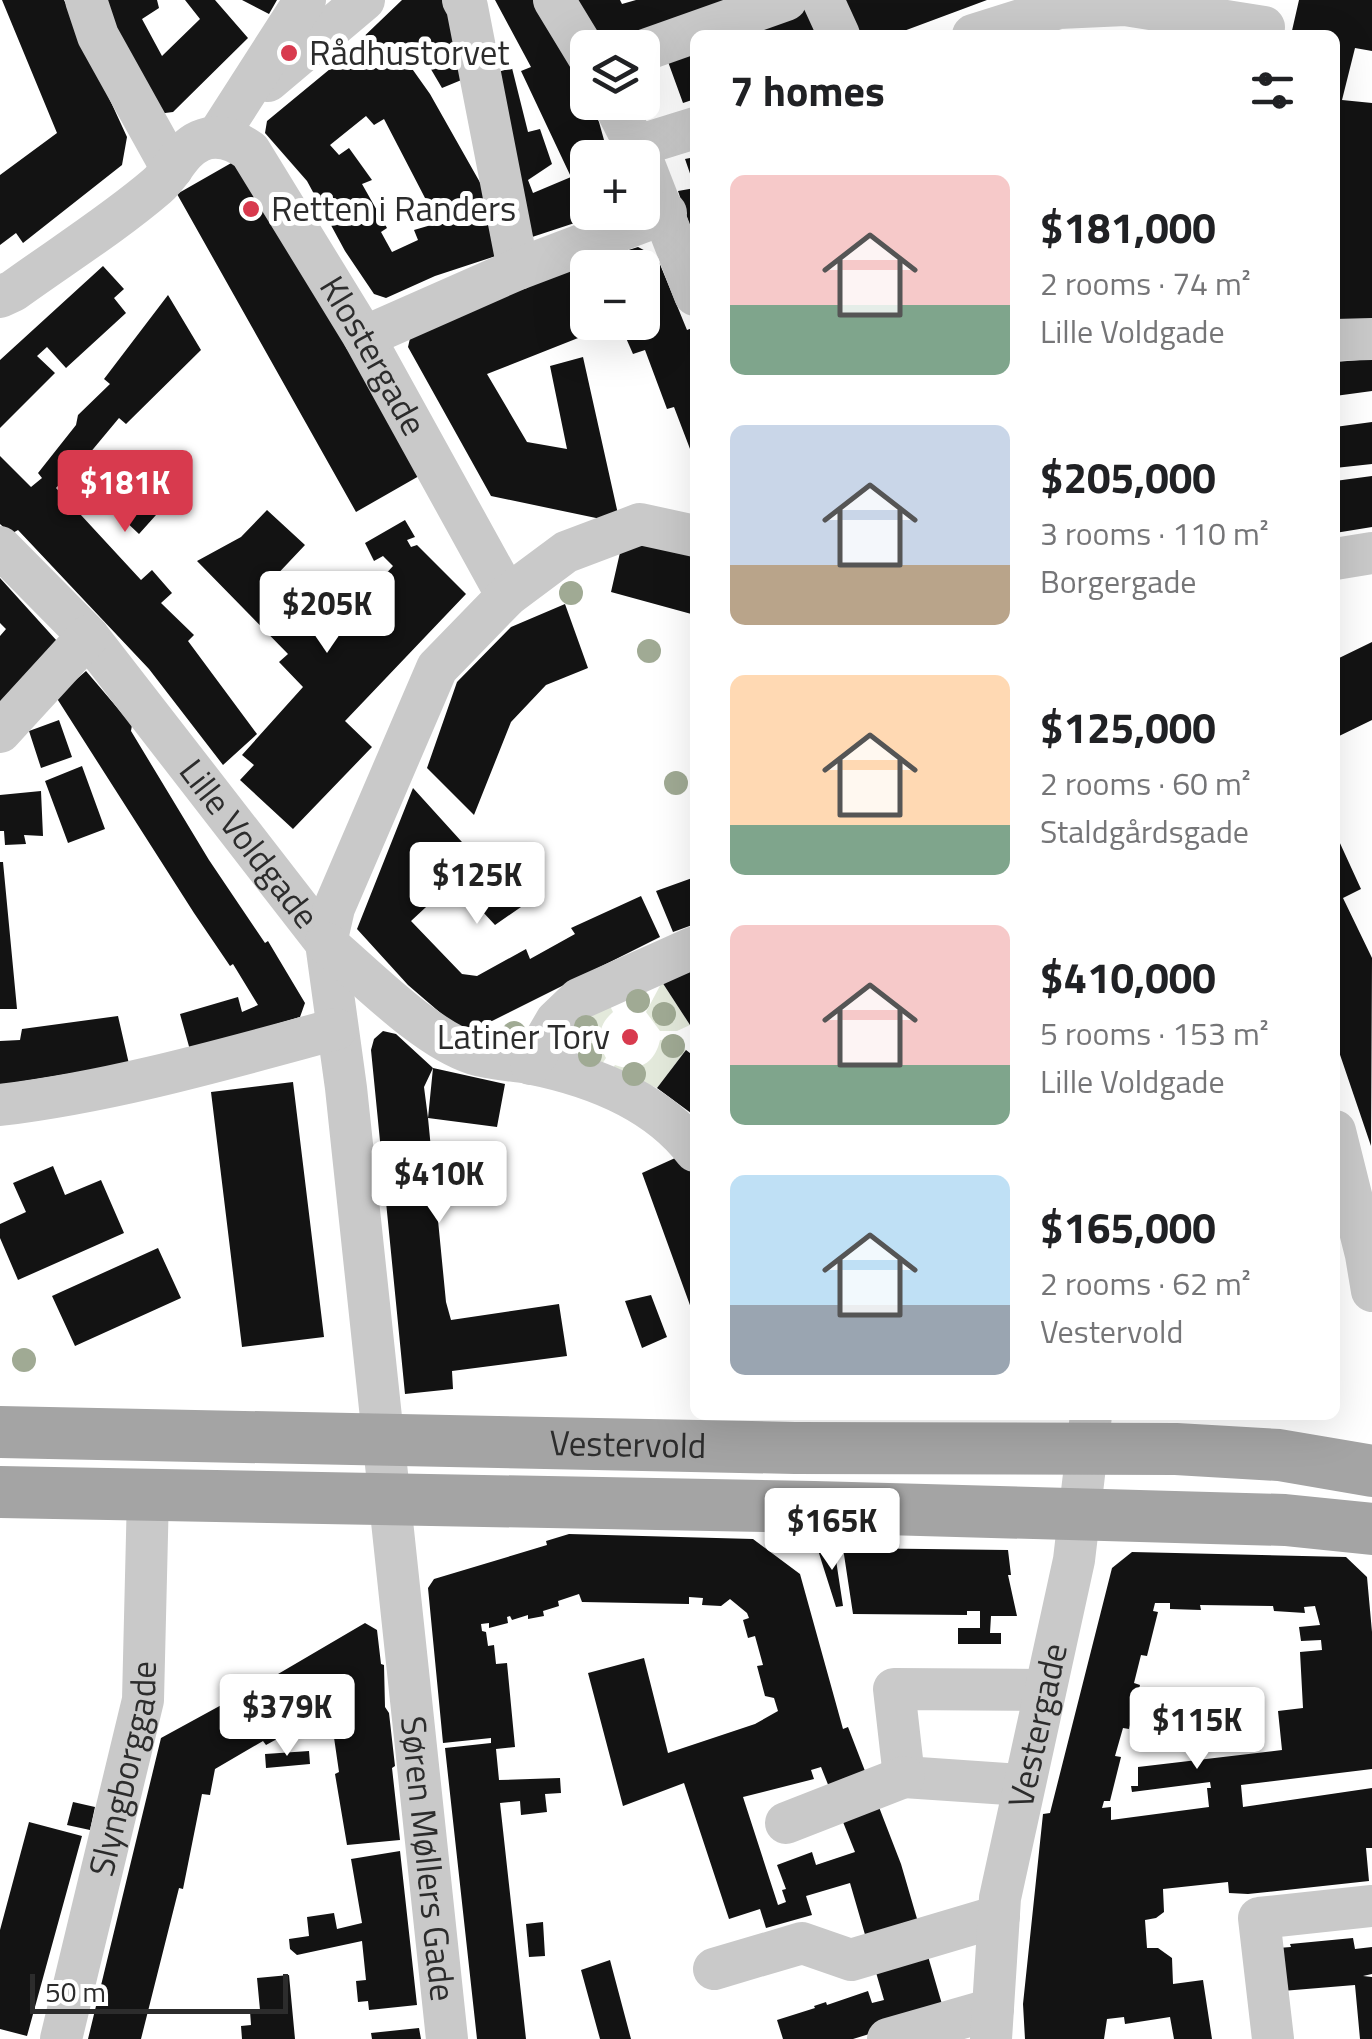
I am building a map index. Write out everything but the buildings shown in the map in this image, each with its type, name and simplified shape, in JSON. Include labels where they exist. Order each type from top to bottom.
[{"type":"main road","name":"Vestervold","points":[[0,1432],[795,1448],[1089,1432],[1176,1450],[1279,1455],[1372,1470]]},
{"type":"main road","name":"Vestervold","points":[[0,1492],[1286,1520],[1372,1528]]},
{"type":"street","points":[[86,0],[98,36],[172,169]]},
{"type":"street","points":[[229,120],[304,0]]},
{"type":"street","points":[[0,298],[158,185],[188,148],[229,120],[364,0]]},
{"type":"street","points":[[463,0],[518,269]]},
{"type":"street","points":[[554,0],[572,30]]},
{"type":"street","points":[[701,30],[786,0]]},
{"type":"street","points":[[823,0],[837,30]]},
{"type":"street","points":[[989,30],[1059,8],[1125,5],[1265,21]]},
{"type":"street","points":[[660,45],[690,34]]},
{"type":"street","name":"Klostergade","points":[[229,120],[235,140],[250,151],[364,338],[507,596]]},
{"type":"street","points":[[660,145],[690,130]]},
{"type":"street","points":[[660,199],[690,281]]},
{"type":"street","points":[[364,338],[518,269],[666,213]]},
{"type":"street","points":[[1340,340],[1372,339]]},
{"type":"street","points":[[690,535],[640,524],[566,552],[507,596],[437,668],[334,908],[326,943],[435,1034],[474,1054],[600,1081],[678,1129],[690,1145]]},
{"type":"street","name":"Lille Voldgade","points":[[0,546],[88,636],[326,943],[346,1088],[383,1440]]},
{"type":"street","points":[[1340,558],[1372,553]]},
{"type":"street","points":[[0,732],[88,636]]},
{"type":"street","points":[[531,1064],[556,1021],[579,999],[690,950]]},
{"type":"street","points":[[0,1105],[73,1096],[157,1078],[336,1028]]},
{"type":"street","points":[[1340,1151],[1372,1291]]},
{"type":"street","name":"Vestergade","points":[[992,2024],[999,1916],[1022,1785],[1074,1560],[1089,1432]]},
{"type":"street","name":"Søren Møllers Gade","points":[[383,1440],[447,2039]]},
{"type":"street","name":"Slyngborggade","points":[[61,2039],[144,1700],[148,1494]]},
{"type":"street","points":[[904,1777],[894,1690],[1045,1690]]},
{"type":"street","points":[[786,1823],[904,1777],[1022,1785]]},
{"type":"street","points":[[1272,2039],[1259,1918],[1372,1906]]},
{"type":"street","points":[[714,1969],[802,1943],[852,1960],[999,1916]]},
{"type":"street","points":[[888,2039],[992,2024]]},
{"type":"shaded area","points":[[662,982],[690,1025],[677,1031],[660,1031],[646,1012]]},
{"type":"shaded area","points":[[610,1006],[613,1012],[600,1034],[606,1058],[602,1064],[586,1053],[581,1031],[592,1014]]},
{"type":"shaded area","points":[[660,1040],[673,1041],[686,1050],[657,1088],[612,1069],[615,1065],[638,1067],[649,1061]]},
{"type":"place","name":"Rådhustorvet","points":[[289,53]]},
{"type":"place","name":"Retten i Randers","points":[[251,209]]},
{"type":"place","name":"Latiner Torv","points":[[630,1037]]}]
